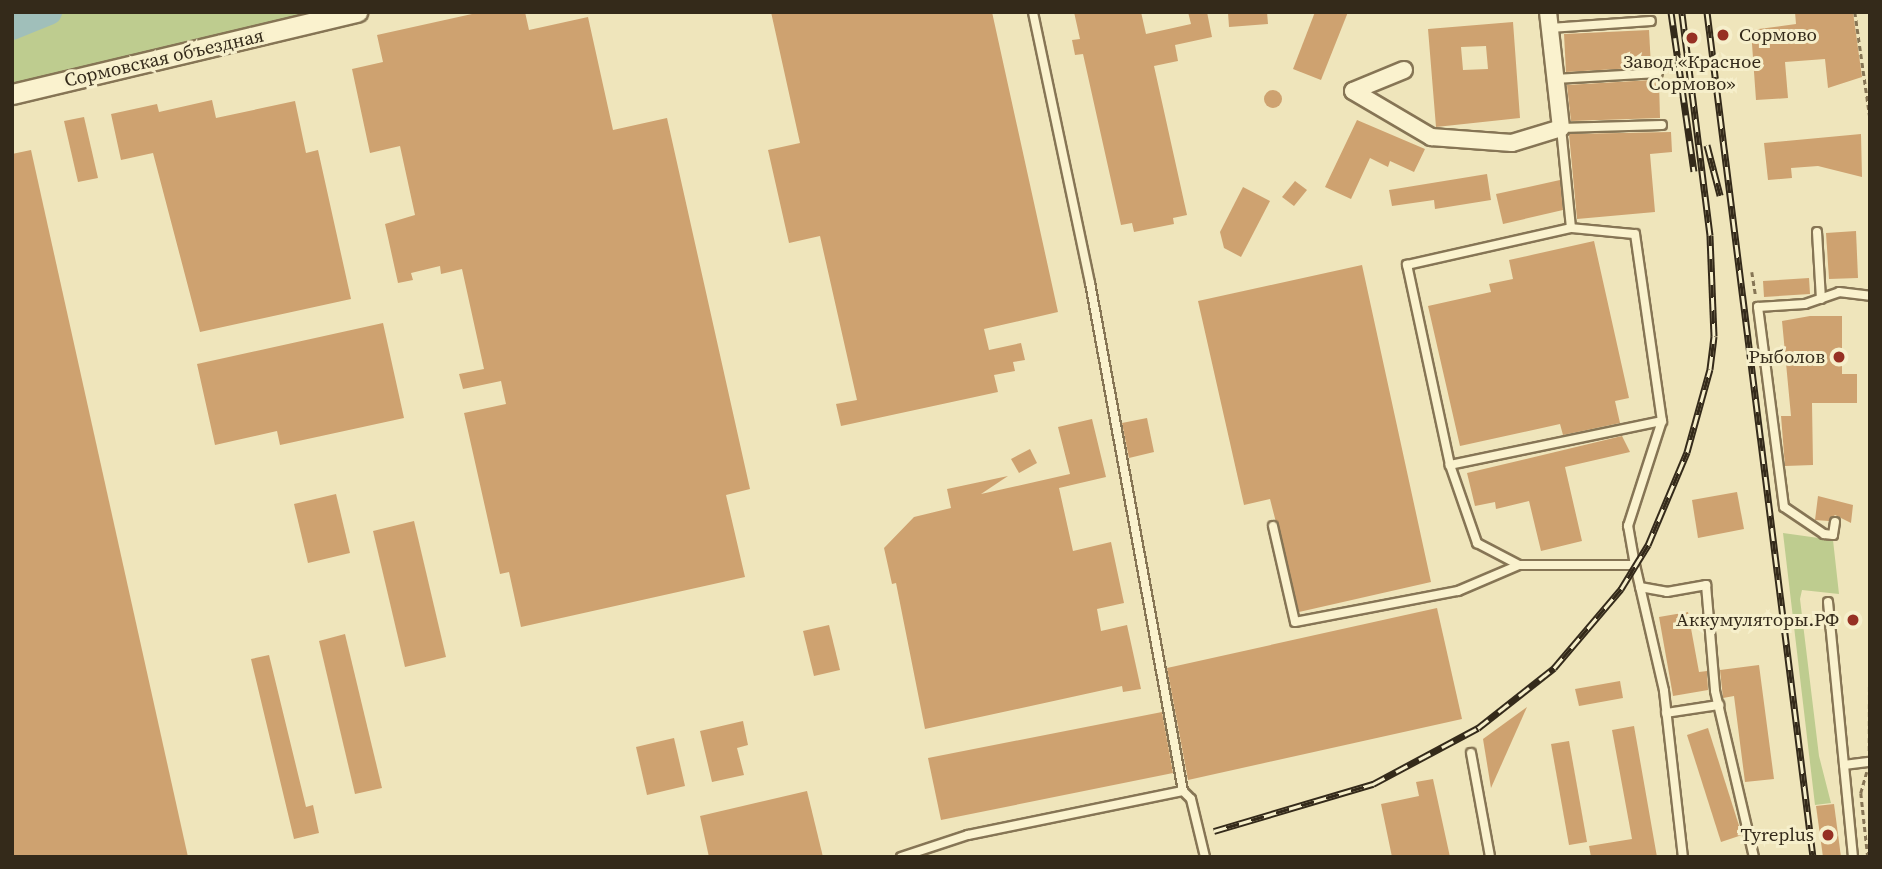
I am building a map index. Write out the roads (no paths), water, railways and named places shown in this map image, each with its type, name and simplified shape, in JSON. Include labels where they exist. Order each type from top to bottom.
[{"type":"street","name":"Сормовская объездная","points":[[12,94],[357,12]]},
{"type":"street","points":[[1404,70],[1353,91],[1431,137],[1512,143],[1561,128],[1549,20]]},
{"type":"lane","points":[[1032,12],[1090,283],[1183,791],[1191,799],[1205,857]]},
{"type":"lane","points":[[1549,20],[1651,21]]},
{"type":"lane","points":[[1555,79],[1658,73]]},
{"type":"lane","points":[[1571,228],[1561,128],[1662,125]]},
{"type":"lane","points":[[1519,565],[1477,543],[1450,465],[1407,265],[1571,228],[1635,234],[1662,421],[1628,526],[1666,713],[1683,857]]},
{"type":"lane","points":[[1816,232],[1821,299]]},
{"type":"lane","points":[[1835,522],[1833,535],[1824,534],[1784,507],[1758,307],[1821,299],[1839,292],[1870,296]]},
{"type":"lane","points":[[1450,465],[1662,421]]},
{"type":"lane","points":[[1273,526],[1295,622],[1458,591],[1519,565],[1635,565]]},
{"type":"lane","points":[[1640,587],[1667,592],[1706,585],[1719,705],[1754,857]]},
{"type":"lane","points":[[1828,602],[1853,857]]},
{"type":"lane","points":[[1666,713],[1719,705]]},
{"type":"lane","points":[[1472,753],[1490,857]]},
{"type":"lane","points":[[1844,765],[1869,762]]},
{"type":"lane","points":[[901,857],[968,835],[1183,791]]},
{"type":"waterway","points":[[12,27],[49,12]]},
{"type":"railway","points":[[1671,12],[1694,171]]},
{"type":"railway","points":[[1214,831],[1373,784],[1478,728],[1554,668],[1621,589],[1648,545],[1687,452],[1710,369],[1714,336],[1710,235],[1682,12]]},
{"type":"railway","points":[[1707,12],[1813,857]]},
{"type":"railway","points":[[1707,145],[1720,195]]},
{"type":"place","name":"Сормово","points":[[1723,35]]},
{"type":"place","name":"Завод «Красное Сормово»","points":[[1692,38]]},
{"type":"place","name":"Рыболов","points":[[1839,357]]},
{"type":"place","name":"Аккумуляторы.РФ","points":[[1853,620]]},
{"type":"place","name":"Tyreplus","points":[[1828,835]]}]
